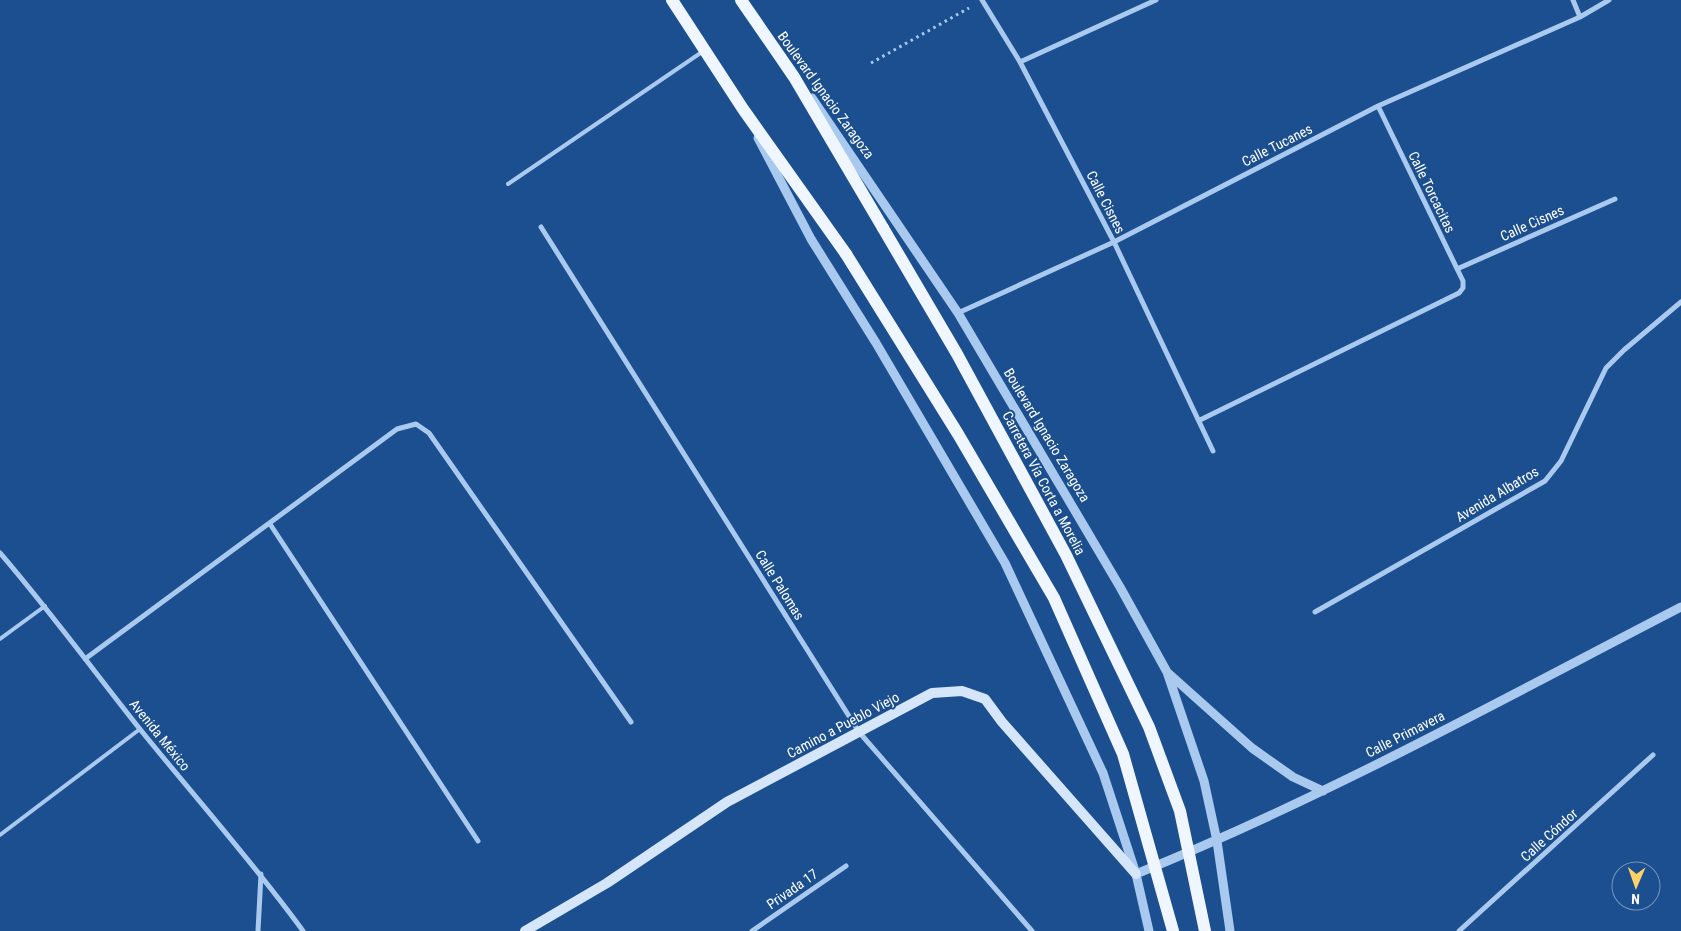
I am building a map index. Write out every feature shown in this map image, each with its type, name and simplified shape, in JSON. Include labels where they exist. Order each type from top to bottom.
[{"type":"main road","points":[[672,0],[743,110],[846,254],[958,434],[1054,598],[1123,754],[1173,931]]},
{"type":"main road","name":"Boulevard Ignacio Zaragoza","points":[[741,0],[794,76]]},
{"type":"main road","name":"Carretera Vía Corta a Morelia","points":[[794,76],[957,354],[1066,554],[1149,727],[1180,811],[1205,931]]},
{"type":"main road","name":"Camino a Pueblo Viejo","points":[[525,931],[607,883],[727,802],[932,693],[962,691],[985,698],[1002,722],[1136,874]]},
{"type":"street","name":"Calle Cisnes","points":[[982,0],[1020,62],[1114,242],[1200,420],[1213,451]]},
{"type":"street","points":[[1020,62],[1156,0]]},
{"type":"street","points":[[1574,0],[1580,17]]},
{"type":"street","name":"Calle Tucanes","points":[[958,314],[1114,242],[1378,106],[1580,17],[1608,0]]},
{"type":"street","name":"Boulevard Ignacio Zaragoza","points":[[794,76],[820,108],[958,314],[1120,587],[1166,672],[1204,781],[1217,841],[1230,931]]},
{"type":"street","name":"Calle Torcacitas","points":[[1200,420],[1459,293],[1463,288],[1463,281],[1457,268],[1378,106]]},
{"type":"street","points":[[743,110],[811,239],[876,342],[1005,563],[1103,774],[1136,874],[1148,931]]},
{"type":"street","name":"Calle Cisnes","points":[[1457,268],[1616,199]]},
{"type":"street","name":"Calle Palomas","points":[[541,227],[859,732],[1032,931]]},
{"type":"street","name":"Avenida Albatros","points":[[1315,612],[1545,481],[1560,461],[1606,368],[1624,350],[1681,302]]},
{"type":"street","points":[[85,659],[270,524],[397,428],[416,424],[429,433],[631,722]]},
{"type":"street","points":[[270,524],[478,841]]},
{"type":"street","name":"Avenida México","points":[[0,554],[45,606],[140,729],[261,874],[303,931]]},
{"type":"street","name":"Calle Primavera","points":[[1136,874],[1217,841],[1323,791],[1681,607]]},
{"type":"street","points":[[1166,672],[1252,748],[1293,777],[1323,791]]},
{"type":"street","name":"Calle Cóndor","points":[[1459,931],[1653,755]]},
{"type":"street","name":"Privada 17","points":[[752,931],[846,866]]},
{"type":"street","points":[[258,931],[261,874]]},
{"type":"lane","points":[[508,184],[704,50]]},
{"type":"lane","points":[[0,639],[45,606]]},
{"type":"lane","points":[[0,835],[140,729]]},
{"type":"path","points":[[871,63],[982,0]]}]
